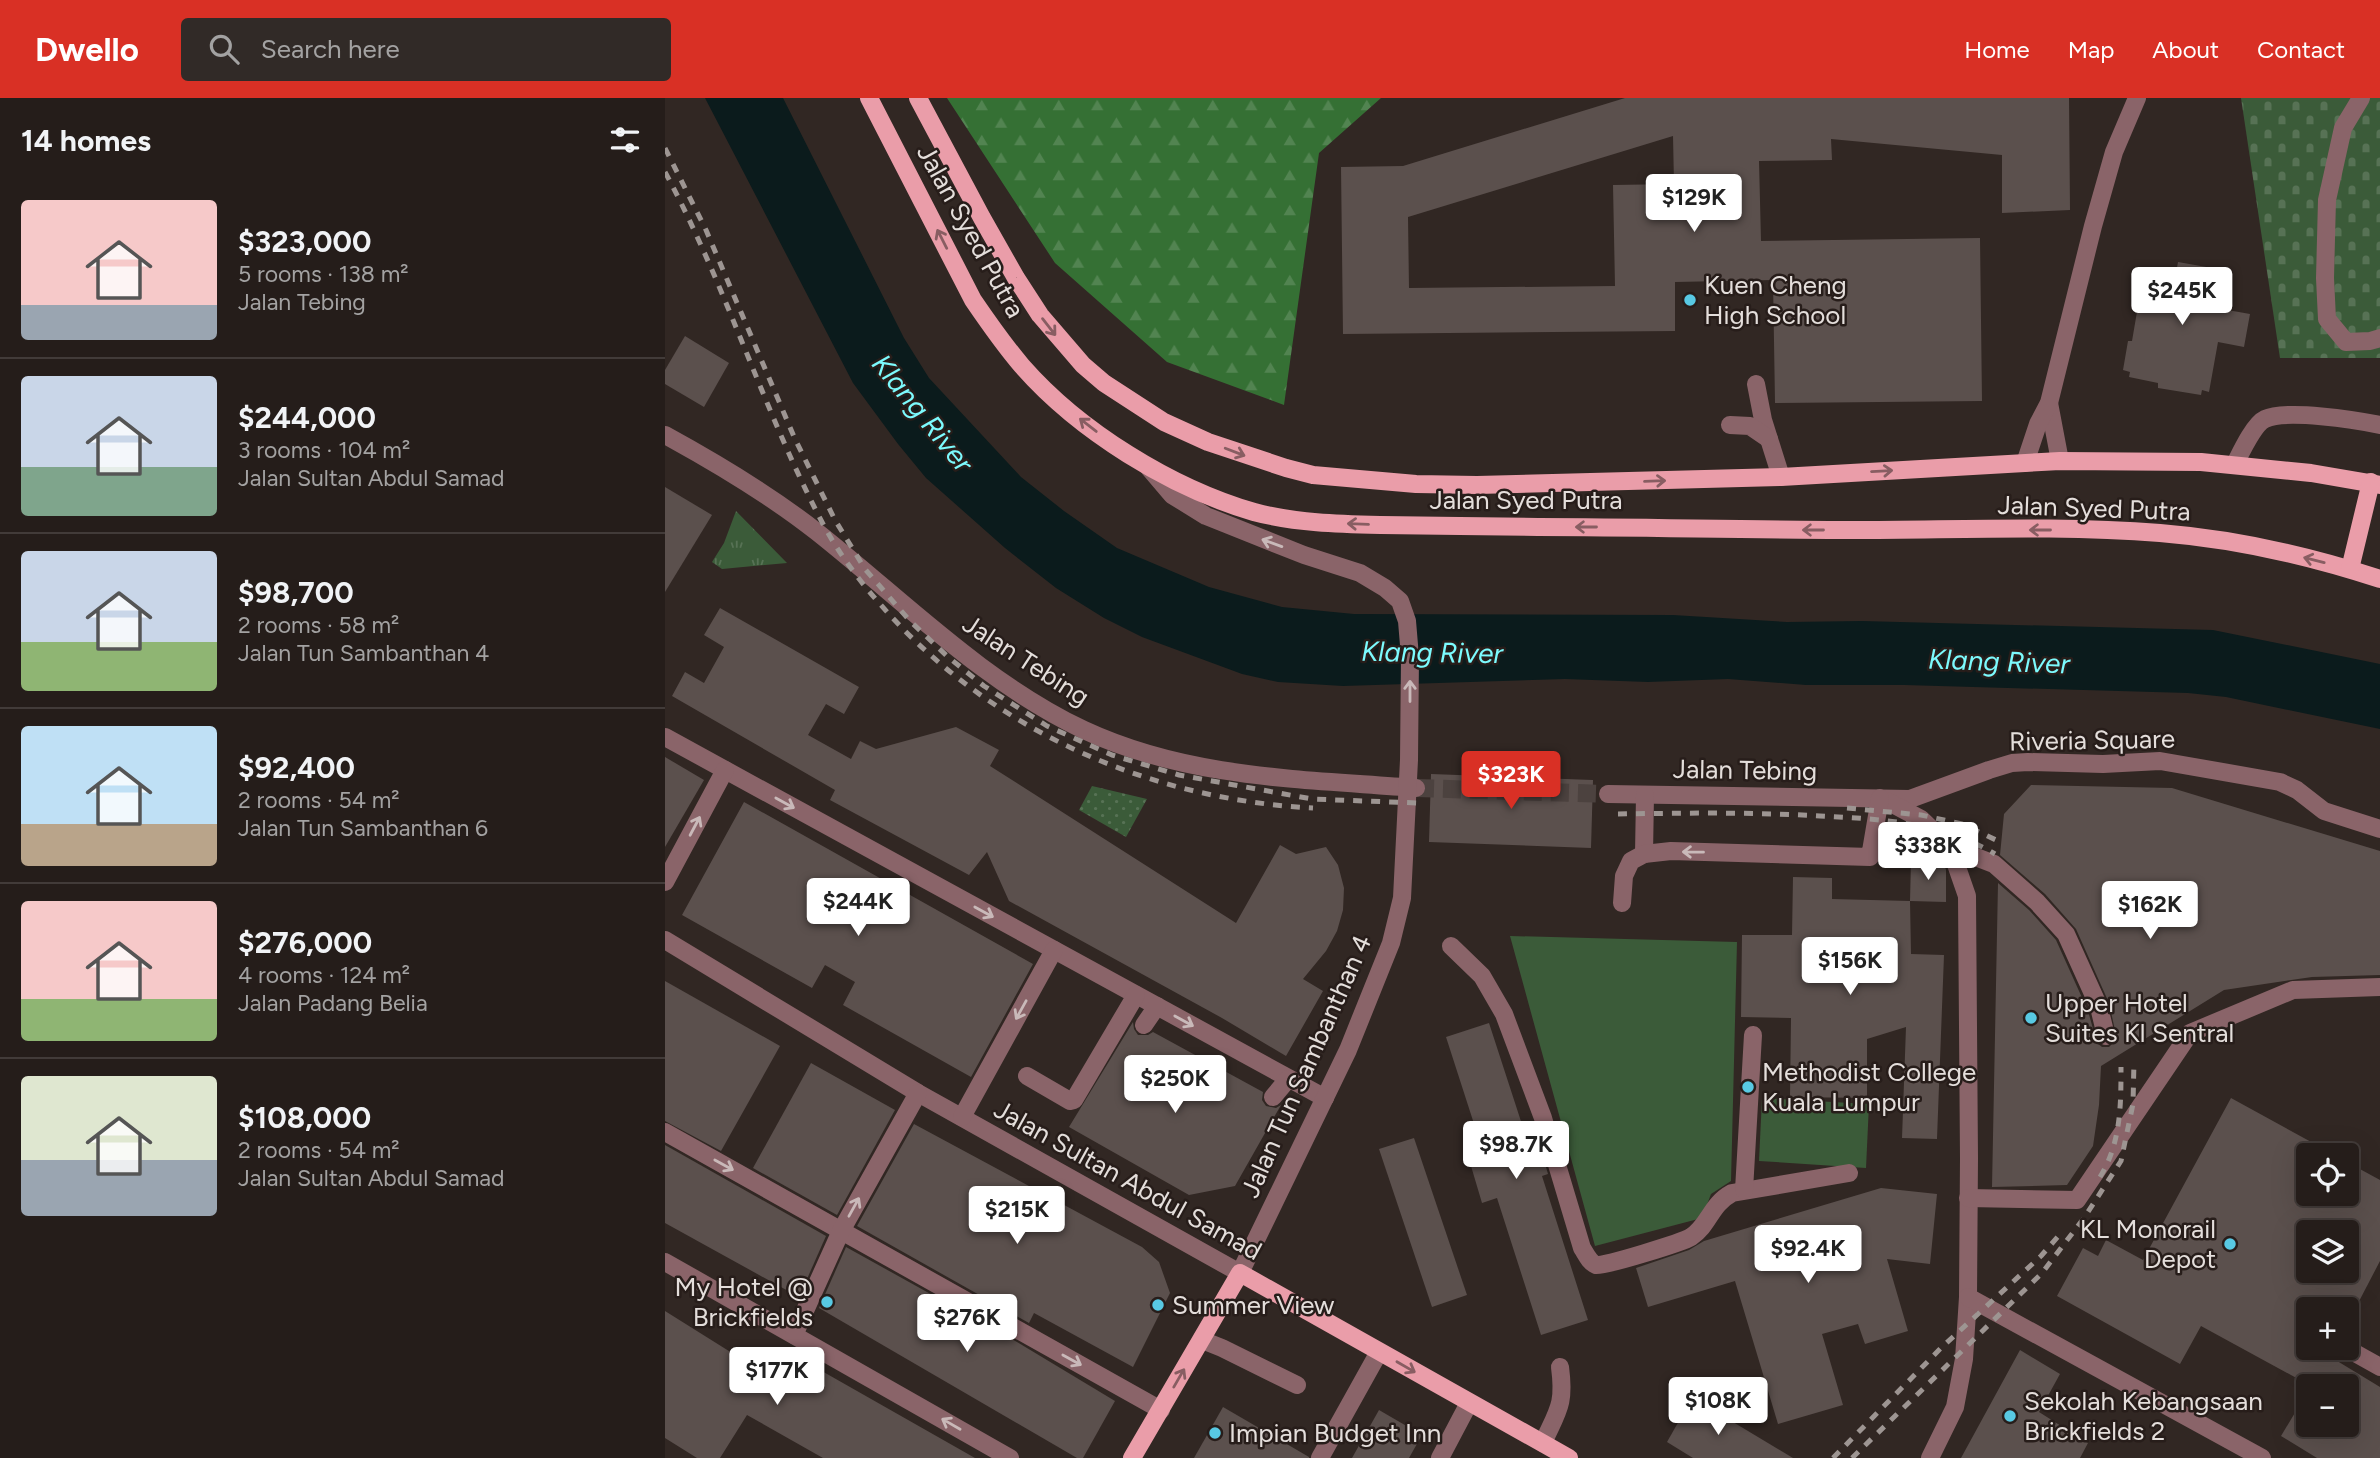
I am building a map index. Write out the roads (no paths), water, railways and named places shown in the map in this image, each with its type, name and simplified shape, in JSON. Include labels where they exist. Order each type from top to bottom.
[{"type":"main road","name":"Jalan Syed Putra","points":[[869,98],[973,300],[1023,367],[1056,399],[1097,432],[1144,463],[1190,487],[1254,512],[1315,522],[1426,526],[2162,533],[2272,550],[2380,579]]},
{"type":"main road","name":"Jalan Syed Putra","points":[[918,98],[1016,278],[1040,315],[1093,374],[1164,422],[1247,457],[1314,475],[1416,484],[1781,477],[2060,461],[2201,461],[2376,484]]},
{"type":"main road","points":[[2350,569],[2376,484]]},
{"type":"main road","name":"Jalan Tun Sambanthan 4","points":[[1132,1458],[1240,1273]]},
{"type":"main road","name":"Jalan Sultan Abdul Samad","points":[[1240,1273],[1569,1458]]},
{"type":"street","points":[[2025,463],[2038,424],[2049,403],[2093,226],[2115,152],[2137,98]]},
{"type":"street","points":[[2361,98],[2343,128],[2327,200],[2327,319],[2346,342],[2380,338]]},
{"type":"street","points":[[1756,384],[1763,420],[1781,477]]},
{"type":"street","points":[[2049,403],[2060,461]]},
{"type":"street","points":[[2235,464],[2256,427],[2264,419],[2275,416],[2322,416],[2380,425]]},
{"type":"street","points":[[1730,425],[1750,426],[1769,439]]},
{"type":"street","name":"Jalan Tebing","points":[[665,435],[717,464],[793,514],[970,659],[1013,689],[1085,730],[1137,750],[1199,768],[1233,774],[1412,787]]},
{"type":"street","name":"Jalan Tun Sambanthan 4","points":[[1144,463],[1173,495],[1206,516],[1234,529],[1360,573],[1385,588],[1400,600],[1407,621],[1410,657],[1409,760],[1412,787],[1402,898],[1391,943],[1376,985],[1325,1098],[1240,1273]]},
{"type":"street","points":[[665,737],[1325,1098]]},
{"type":"street","name":"Riveria Square","points":[[1880,798],[1910,799],[1929,790],[2012,763],[2103,764],[2160,761],[2280,782],[2297,790],[2324,811],[2380,829]]},
{"type":"street","points":[[665,882],[725,770]]},
{"type":"street","name":"Jalan Tebing","points":[[1608,794],[1880,798]]},
{"type":"street","points":[[1644,854],[1645,795]]},
{"type":"street","points":[[1622,903],[1624,877],[1631,861],[1644,854],[1671,852],[1870,856],[1880,798],[1921,819],[1950,847],[1994,864],[2037,902],[2066,934],[2099,1007],[2106,1035]]},
{"type":"street","points":[[1930,1458],[1955,1406],[1964,1359],[1968,1297],[1967,896],[1950,847]]},
{"type":"street","name":"Jalan Sultan Abdul Samad","points":[[665,940],[918,1093],[1240,1273]]},
{"type":"street","points":[[1451,946],[1482,976],[1504,1014],[1543,1118],[1582,1248],[1587,1258],[1595,1265],[1619,1261],[1690,1238],[1702,1228],[1721,1199],[1732,1193],[1849,1173]]},
{"type":"street","points":[[962,1116],[1054,950]]},
{"type":"street","points":[[1968,1198],[2077,1200],[2189,1027],[2263,993],[2380,987]]},
{"type":"street","points":[[1027,1076],[1070,1101],[1074,1100],[1136,995]]},
{"type":"street","points":[[1144,1025],[1157,1006]]},
{"type":"street","points":[[1744,1190],[1753,1035]]},
{"type":"street","points":[[1271,1095],[1285,1077]]},
{"type":"street","points":[[794,1335],[841,1230],[918,1093]]},
{"type":"street","points":[[665,1132],[1161,1410]]},
{"type":"street","points":[[665,1262],[1010,1458]]},
{"type":"street","points":[[1968,1297],[2262,1458]]},
{"type":"street","points":[[1202,1340],[1297,1385]]},
{"type":"street","points":[[1321,1458],[1379,1352]]},
{"type":"street","points":[[2359,1355],[2380,1367]]},
{"type":"street","points":[[1543,1443],[1560,1406],[1563,1392],[1560,1367]]},
{"type":"street","points":[[1440,1458],[1469,1403]]},
{"type":"water","name":"Klang River","points":[[705,98],[783,98],[904,338],[929,378],[1021,477],[1064,511],[1117,548],[1209,587],[1282,607],[1354,614],[1673,615],[1787,622],[1862,621],[2213,630],[2380,664],[2380,729],[2226,697],[2188,693],[1806,685],[1728,679],[1648,682],[1565,679],[1343,686],[1278,682],[1242,674],[1142,637],[1104,618],[1056,588],[1005,548],[926,478],[898,444],[853,383]]},
{"type":"tunnel","points":[[1416,788],[1608,794]]},
{"type":"railway","points":[[665,148],[706,230],[795,439],[835,520],[865,569],[909,620],[948,657],[984,686],[1047,726],[1112,755],[1179,775],[1312,799],[1417,803]]},
{"type":"railway","points":[[665,172],[707,259],[801,481],[823,524],[861,581],[906,632],[949,671],[994,704],[1093,758],[1146,778],[1201,792],[1256,803],[1313,808]]},
{"type":"railway","points":[[1847,808],[1921,815],[1962,824],[1996,840]]},
{"type":"railway","points":[[1618,814],[1770,814],[1888,821],[1954,835],[1995,854]]},
{"type":"railway","points":[[1852,1458],[2042,1273],[2084,1218],[2121,1161],[2133,1104],[2134,1061]]},
{"type":"railway","points":[[2100,1177],[2116,1137],[2121,1067]]},
{"type":"railway","points":[[1833,1458],[1941,1348],[2041,1256],[2062,1232]]},
{"type":"place","name":"Kuen Cheng High School","points":[[1690,300]]},
{"type":"place","name":"Upper Hotel Suites Kl Sentral","points":[[2031,1018]]},
{"type":"place","name":"Methodist College Kuala Lumpur","points":[[1748,1087]]},
{"type":"place","name":"KL Monorail Depot","points":[[2230,1244]]},
{"type":"place","name":"My Hotel @ Brickfields","points":[[827,1302]]},
{"type":"place","name":"Summer View","points":[[1158,1305]]},
{"type":"place","name":"Sekolah Kebangsaan Brickfields 2","points":[[2010,1416]]},
{"type":"place","name":"Impian Budget Inn","points":[[1215,1433]]}]
